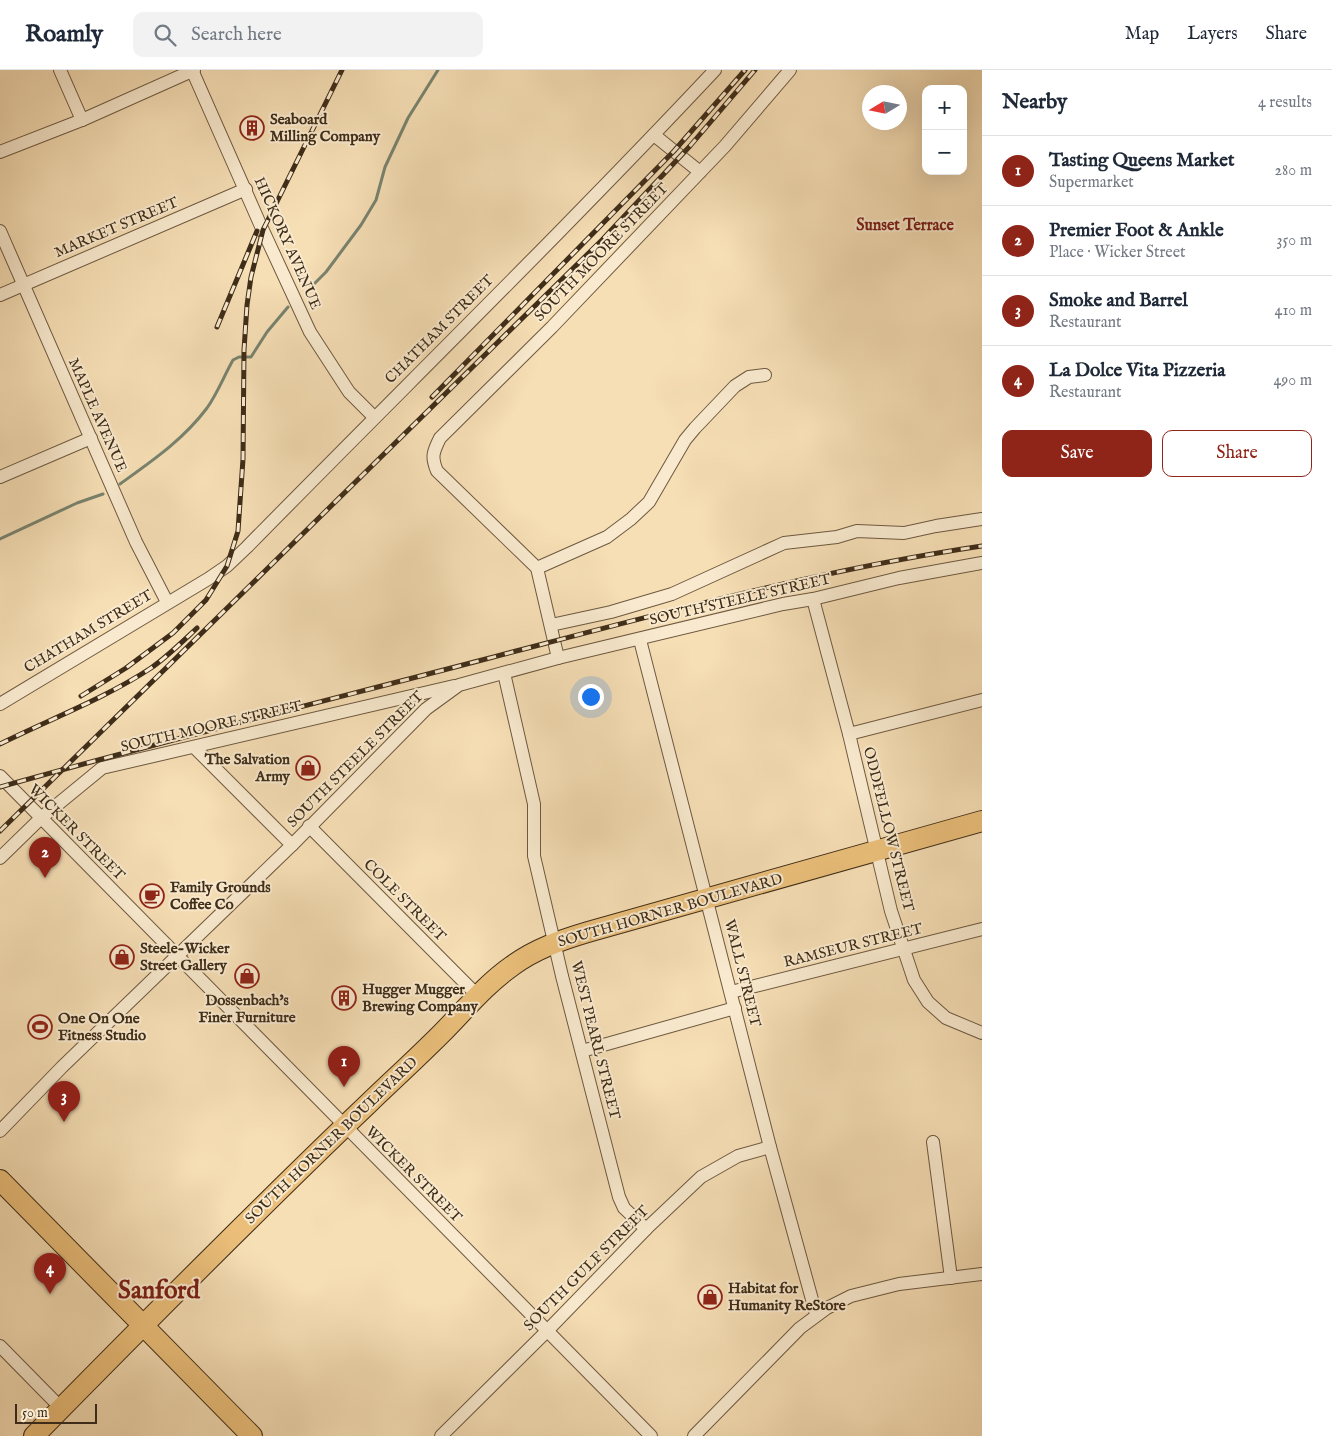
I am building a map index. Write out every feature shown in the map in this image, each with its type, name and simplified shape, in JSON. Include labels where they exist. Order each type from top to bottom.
[{"type":"main road","name":"SOUTH HORNER BOULEVARD","points":[[34,1436],[142,1325],[345,1126],[440,1036],[478,996],[512,966],[533,952],[554,943],[982,821]]},
{"type":"main road","points":[[0,1180],[252,1436]]},
{"type":"street","points":[[60,70],[82,120]]},
{"type":"street","points":[[0,152],[82,120],[193,70]]},
{"type":"street","name":"HICKORY AVENUE","points":[[193,70],[310,332],[349,392],[374,417]]},
{"type":"street","name":"CHATHAM STREET","points":[[0,704],[227,566],[654,135],[715,70]]},
{"type":"street","name":"SOUTH MOORE STREET","points":[[537,568],[438,471],[433,460],[440,438],[552,327],[725,146],[790,70]]},
{"type":"street","points":[[654,135],[700,172]]},
{"type":"street","name":"MARKET STREET","points":[[0,295],[246,189]]},
{"type":"street","name":"MAPLE AVENUE","points":[[0,231],[136,542],[171,600]]},
{"type":"street","points":[[558,658],[537,568],[608,537],[631,518],[648,502],[685,440],[695,428],[735,386],[749,377],[765,374]]},
{"type":"street","points":[[0,477],[91,438]]},
{"type":"street","points":[[551,625],[611,612],[672,594],[784,543],[837,537],[857,531],[904,533],[982,519]]},
{"type":"street","name":"SOUTH STEELE STREET","points":[[0,1131],[62,1068],[292,845],[426,709],[459,685],[558,658],[640,640],[783,604],[813,599],[899,578],[982,563]]},
{"type":"street","name":"ODDFELLOW STREET","points":[[813,599],[849,734],[891,911],[914,980],[928,1002],[946,1018],[982,1033]]},
{"type":"street","name":"WALL STREET","points":[[640,640],[770,1146],[816,1314]]},
{"type":"street","name":"WEST PEARL STREET","points":[[504,673],[530,782],[534,804],[534,856],[554,943],[619,1197],[624,1208],[646,1230]]},
{"type":"street","name":"SOUTH MOORE STREET","points":[[0,858],[41,818],[102,768],[459,685]]},
{"type":"street","points":[[849,734],[982,700]]},
{"type":"street","points":[[194,747],[292,845]]},
{"type":"street","name":"WICKER STREET","points":[[4,780],[651,1436]]},
{"type":"street","name":"COLE STREET","points":[[309,826],[478,996]]},
{"type":"street","name":"RAMSEUR STREET","points":[[731,992],[982,929]]},
{"type":"street","points":[[582,1051],[735,1008]]},
{"type":"street","points":[[933,1142],[951,1278]]},
{"type":"street","name":"SOUTH GULF STREET","points":[[441,1436],[701,1177],[738,1156],[770,1146]]},
{"type":"street","points":[[694,1436],[816,1314],[851,1296],[899,1284],[982,1274]]},
{"type":"street","points":[[0,1346],[61,1408]]},
{"type":"waterway","points":[[310,288],[326,272],[361,225],[376,200],[385,167],[408,118],[438,70]]},
{"type":"waterway","points":[[120,484],[166,449],[198,420],[211,403],[233,360],[239,357],[251,357],[267,332],[288,307]]},
{"type":"waterway","points":[[0,539],[77,503],[103,494]]},
{"type":"railway","points":[[81,696],[126,668],[173,633],[206,600],[227,566],[238,531],[243,459],[244,350],[251,277],[263,230],[342,70]]},
{"type":"railway","points":[[432,397],[674,151],[745,70]]},
{"type":"railway","points":[[0,831],[602,240],[690,146],[755,70]]},
{"type":"railway","points":[[217,327],[257,231]]},
{"type":"railway","points":[[0,787],[241,722],[730,596],[856,568],[982,546]]},
{"type":"railway","points":[[0,744],[96,699],[133,679],[163,659],[197,628]]},
{"type":"place","name":"Seaboard Milling Company","points":[[252,128]]},
{"type":"place","name":"The Salvation Army","points":[[308,768]]},
{"type":"place","name":"Premier Foot & Ankle","points":[[45,878]]},
{"type":"place","name":"Family Grounds Coffee Co","points":[[152,896]]},
{"type":"place","name":"Steele-Wicker Street Gallery","points":[[122,957]]},
{"type":"place","name":"Dossenbach's Finer Furniture","points":[[247,976]]},
{"type":"place","name":"Hugger Mugger Brewing Company","points":[[344,998]]},
{"type":"place","name":"One On One Fitness Studio","points":[[40,1027]]},
{"type":"place","name":"Tasting Queens Market","points":[[344,1087]]},
{"type":"place","name":"Smoke and Barrel","points":[[64,1122]]},
{"type":"place","name":"La Dolce Vita Pizzeria","points":[[50,1294]]},
{"type":"place","name":"Habitat for Humanity ReStore","points":[[710,1297]]},
{"type":"district","name":"Sunset Terrace","points":[[905,224]]},
{"type":"district","name":"Sanford","points":[[159,1289]]}]
